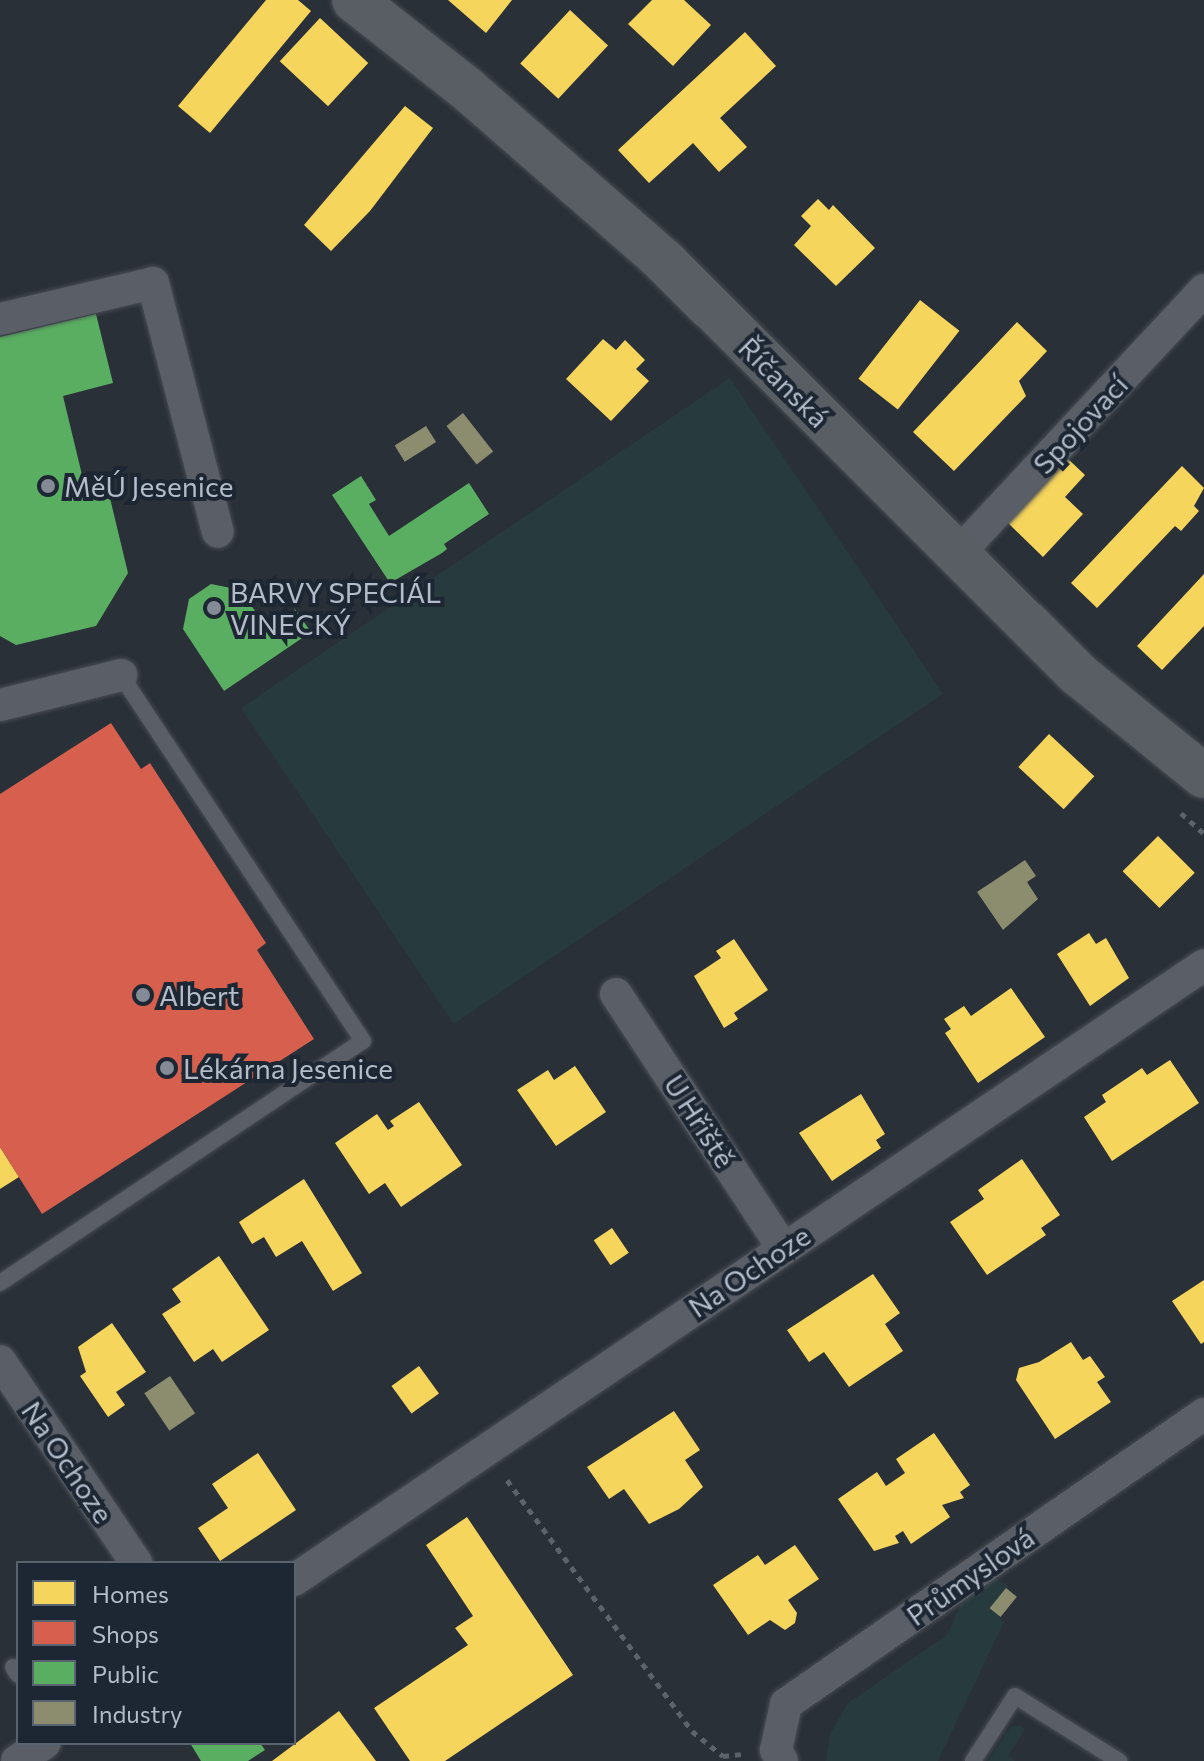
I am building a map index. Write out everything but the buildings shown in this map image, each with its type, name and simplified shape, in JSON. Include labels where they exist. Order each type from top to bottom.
[{"type":"main road","name":"Říčanská","points":[[354,0],[467,89],[664,261],[956,556],[1078,674],[1204,776]]},
{"type":"street","points":[[0,319],[153,283],[218,532]]},
{"type":"street","name":"Spojovací","points":[[956,556],[1204,290]]},
{"type":"street","points":[[0,705],[121,675]]},
{"type":"street","name":"Na Ochoze","points":[[296,1579],[1204,965]]},
{"type":"street","name":"U Hřiště","points":[[616,994],[783,1248]]},
{"type":"street","name":"Na Ochoze","points":[[0,1361],[135,1561]]},
{"type":"street","name":"Průmyslová","points":[[779,1756],[786,1704],[1204,1414]]},
{"type":"street","points":[[17,1761],[42,1745]]},
{"type":"lane","points":[[0,1283],[363,1041],[121,675]]},
{"type":"lane","points":[[973,1761],[1015,1696],[1119,1761]]},
{"type":"path","points":[[485,1450],[692,1731],[723,1756],[779,1756]]},
{"type":"green space","points":[[730,378],[943,694],[454,1024],[241,708]]},
{"type":"green space","points":[[994,1578],[1008,1586],[991,1609],[1004,1622],[938,1761],[826,1761],[830,1734],[848,1703],[947,1635],[963,1599]]},
{"type":"green space","points":[[1019,1725],[1025,1729],[1008,1756],[1015,1761],[988,1761],[1011,1726]]},
{"type":"place","name":"MěÚ Jesenice","points":[[48,486]]},
{"type":"place","name":"BARVY SPECIÁL VINECKÝ","points":[[214,608]]},
{"type":"place","name":"Albert","points":[[143,995]]},
{"type":"place","name":"Lékárna Jesenice","points":[[167,1068]]}]
